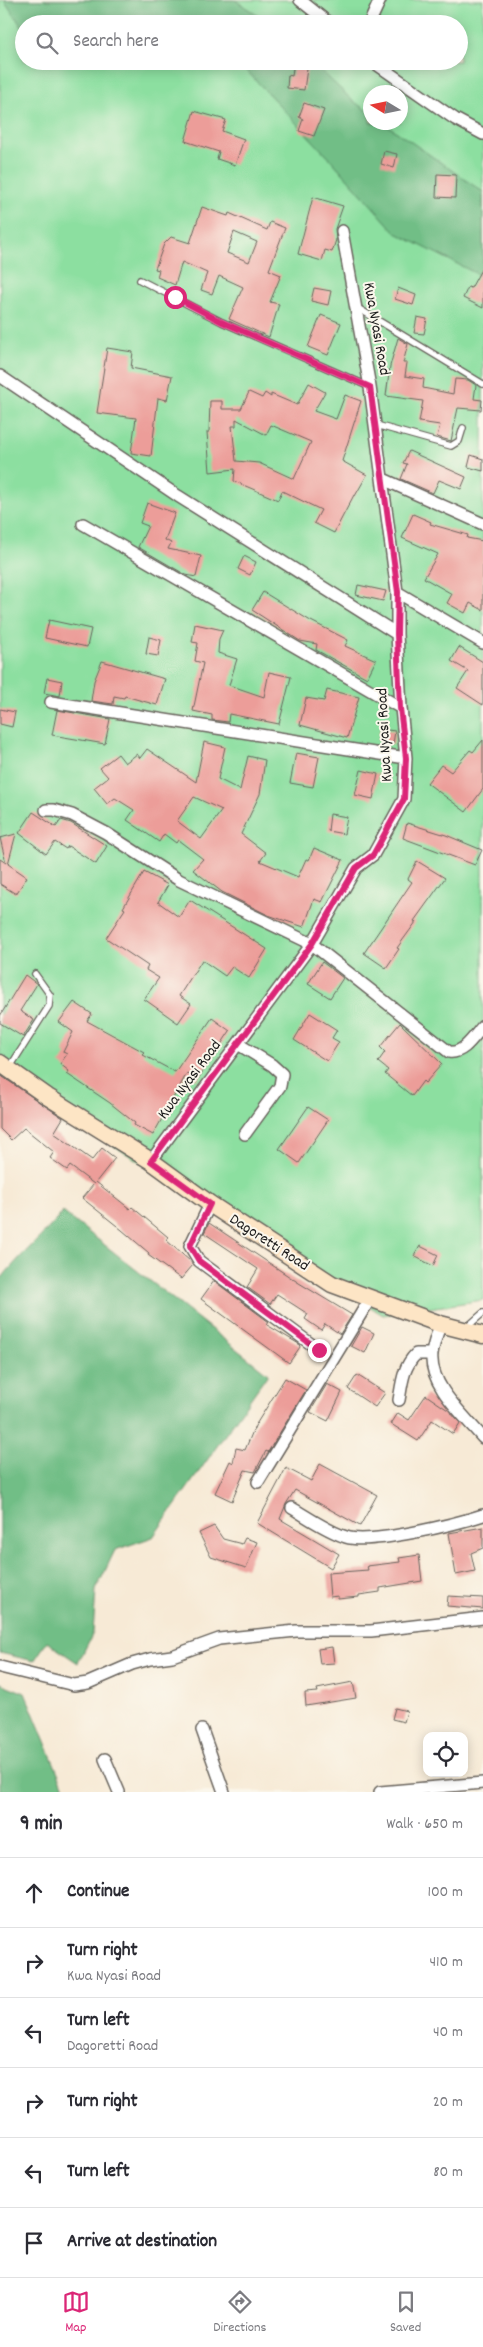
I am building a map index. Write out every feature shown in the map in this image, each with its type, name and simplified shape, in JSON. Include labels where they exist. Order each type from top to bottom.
[{"type":"main road","name":"Dagoretti Road","points":[[4,1066],[48,1097],[151,1161],[210,1204],[332,1284],[440,1324],[483,1335]]},
{"type":"street","points":[[300,0],[319,15]]},
{"type":"street","points":[[373,15],[380,0]]},
{"type":"street","points":[[385,70],[455,119],[483,134]]},
{"type":"street","name":"Kwa Nyasi Road","points":[[151,1161],[312,944],[356,868],[373,855],[404,799],[406,758],[400,708],[397,634],[398,592],[370,387],[342,231]]},
{"type":"street","points":[[0,376],[178,496],[397,634]]},
{"type":"street","points":[[383,479],[483,524]]},
{"type":"street","points":[[83,524],[400,708]]},
{"type":"street","points":[[398,592],[483,643]]},
{"type":"street","points":[[51,702],[406,758]]},
{"type":"street","points":[[46,810],[54,810],[72,815],[106,833],[179,880],[312,944],[448,1052],[455,1053],[465,1047],[483,1026]]},
{"type":"street","points":[[238,1044],[272,1064],[282,1074],[280,1086],[245,1134]]},
{"type":"street","points":[[210,1204],[190,1246],[199,1261],[319,1350]]},
{"type":"street","points":[[258,1482],[370,1299]]},
{"type":"street","points":[[440,1324],[432,1354],[435,1374],[445,1392],[483,1438]]},
{"type":"street","points":[[399,1400],[402,1380],[412,1359],[416,1354],[432,1354]]},
{"type":"street","points":[[292,1508],[316,1523],[347,1538],[368,1540],[459,1523],[483,1515]]},
{"type":"street","points":[[0,1668],[74,1685],[88,1683],[132,1664],[172,1656],[219,1639],[296,1631],[371,1631],[483,1618]]},
{"type":"street","points":[[202,1730],[224,1792]]},
{"type":"street","points":[[105,1759],[119,1792]]},
{"type":"street","points":[[380,1792],[483,1783]]},
{"type":"lane","points":[[140,280],[222,322],[370,387]]},
{"type":"lane","points":[[356,307],[483,384]]},
{"type":"lane","points":[[376,426],[447,446],[456,444],[459,441],[463,428]]},
{"type":"lane","points":[[4,1066],[49,1006],[50,995],[36,974]]},
{"type":"lane","points":[[462,1331],[483,1313]]},
{"type":"green space","points":[[0,0],[483,0],[483,1300],[383,1315],[225,1214],[0,1076]]},
{"type":"green space","points":[[4,0],[235,0],[257,15],[15,15]]},
{"type":"green space","points":[[246,70],[320,70],[363,108],[363,130],[394,130],[483,192],[483,277],[396,233],[333,162]]},
{"type":"green space","points":[[63,1212],[268,1374],[153,1537],[115,1550],[96,1590],[93,1633],[78,1663],[47,1642],[34,1661],[0,1653],[0,1280]]},
{"type":"green space","points":[[0,1683],[25,1693],[66,1792],[0,1792]]},
{"type":"building","points":[[293,70],[307,70],[304,90],[287,88],[288,75],[292,76]]},
{"type":"building","points":[[304,103],[324,110],[314,136],[299,131],[303,119],[299,117]]},
{"type":"building","points":[[194,111],[226,120],[222,131],[244,139],[235,165],[217,159],[219,152],[185,141]]},
{"type":"building","points":[[384,151],[397,154],[394,168],[381,164]]},
{"type":"building","points":[[437,174],[456,175],[455,198],[436,197]]},
{"type":"building","points":[[313,197],[343,206],[335,229],[336,240],[332,252],[325,250],[322,261],[298,254]]},
{"type":"building","points":[[202,207],[228,216],[229,213],[267,230],[270,222],[285,228],[269,270],[281,275],[270,302],[279,304],[269,337],[229,319],[243,287],[219,276],[212,294],[201,290],[207,273],[182,262],[175,285],[157,277],[159,270],[155,269],[164,244],[171,237],[190,243]],"holes":[[[234,232],[257,242],[249,262],[227,253]]]},
{"type":"building","points":[[483,266],[483,308],[463,298],[468,287],[471,288]]},
{"type":"building","points":[[314,288],[331,291],[328,305],[311,301]]},
{"type":"building","points":[[398,288],[416,295],[413,305],[395,299]]},
{"type":"building","points":[[321,315],[341,323],[328,355],[308,347]]},
{"type":"building","points":[[417,317],[427,319],[424,334],[414,333]]},
{"type":"building","points":[[398,338],[408,344],[403,363],[407,363],[405,376],[424,379],[423,388],[453,394],[455,379],[468,380],[476,385],[474,399],[482,400],[481,410],[458,408],[451,441],[437,437],[440,425],[419,422],[423,401],[386,396],[390,366]]},
{"type":"building","points":[[107,348],[133,352],[131,368],[172,376],[167,400],[158,398],[151,456],[131,453],[136,418],[97,413]]},
{"type":"building","points":[[309,383],[325,392],[314,411],[336,419],[345,395],[361,401],[342,461],[367,475],[334,533],[314,523],[321,510],[282,491],[278,500],[234,481],[235,469],[210,472],[207,432],[209,432],[210,401],[222,401],[222,409],[241,409],[249,392],[262,398],[265,393],[271,397],[271,394],[297,405]],"holes":[[[236,419],[266,435],[271,425],[311,442],[294,479],[259,463],[236,461],[232,426],[236,426]]]},
{"type":"building","points":[[409,451],[466,477],[461,489],[439,480],[433,493],[401,479],[407,464],[403,463]]},
{"type":"building","points":[[471,455],[483,459],[483,471],[468,467]]},
{"type":"building","points":[[147,503],[175,513],[165,540],[171,543],[168,549],[201,556],[196,577],[186,575],[138,547],[148,526],[140,523]]},
{"type":"building","points":[[413,514],[431,522],[430,524],[468,535],[467,538],[483,541],[483,610],[470,603],[465,613],[447,603],[452,594],[424,578],[438,554],[402,538]]},
{"type":"building","points":[[244,556],[256,562],[250,575],[238,569]]},
{"type":"building","points":[[358,585],[386,591],[383,601],[356,595]]},
{"type":"building","points":[[263,592],[309,620],[348,640],[345,646],[376,660],[367,678],[316,650],[317,644],[300,641],[252,610]]},
{"type":"building","points":[[49,620],[91,629],[87,647],[45,638]]},
{"type":"building","points":[[195,624],[223,630],[219,639],[218,653],[237,659],[229,685],[264,697],[269,672],[291,677],[279,724],[229,714],[228,722],[212,720],[212,715],[193,711],[203,663],[195,661],[198,643],[192,642]]},
{"type":"building","points":[[149,637],[161,640],[158,656],[146,654]]},
{"type":"building","points":[[459,647],[483,662],[483,705],[457,688],[468,671],[451,661]]},
{"type":"building","points":[[102,661],[165,679],[157,705],[125,696],[124,698],[114,696],[113,704],[91,701],[94,681]]},
{"type":"building","points":[[47,678],[62,681],[60,696],[44,693]]},
{"type":"building","points":[[327,690],[359,697],[347,738],[300,725],[306,698],[324,701]]},
{"type":"building","points":[[0,709],[15,712],[12,727],[0,724]]},
{"type":"building","points":[[57,710],[110,719],[105,744],[52,735]]},
{"type":"building","points":[[380,729],[395,731],[393,744],[378,741]]},
{"type":"building","points":[[483,740],[483,789],[466,812],[427,783],[441,765],[451,772],[470,750],[473,752]]},
{"type":"building","points":[[204,742],[225,747],[218,779],[240,790],[248,756],[265,760],[260,794],[241,834],[266,853],[260,861],[298,877],[306,859],[309,860],[314,848],[343,860],[322,902],[314,899],[304,927],[268,915],[222,892],[193,870],[203,859],[178,840],[176,843],[164,834],[159,842],[127,820],[134,810],[115,798],[107,804],[94,788],[108,777],[100,768],[118,754],[125,763],[137,754],[140,758],[147,749],[196,782]],"holes":[[[194,797],[222,810],[201,839],[177,821]]]},
{"type":"building","points":[[296,753],[319,757],[313,787],[290,783]]},
{"type":"building","points":[[361,770],[378,774],[373,799],[355,795]]},
{"type":"building","points":[[33,812],[56,827],[61,820],[71,823],[107,846],[96,864],[68,846],[66,849],[55,842],[46,854],[19,833]]},
{"type":"building","points":[[330,814],[347,817],[344,834],[328,831]]},
{"type":"building","points":[[407,823],[446,835],[482,850],[475,865],[403,838]]},
{"type":"building","points":[[16,834],[8,864],[27,877],[16,894],[0,884],[0,859],[6,863],[0,838]]},
{"type":"building","points":[[417,861],[445,878],[414,921],[416,922],[397,948],[399,949],[386,968],[364,953],[412,882],[408,879]]},
{"type":"building","points":[[144,872],[168,885],[158,902],[179,917],[190,900],[267,949],[249,978],[232,967],[225,976],[202,960],[179,996],[191,1004],[178,1023],[144,999],[159,978],[146,970],[148,966],[106,938],[125,909],[123,908]]},
{"type":"building","points":[[322,962],[343,978],[330,998],[308,984]]},
{"type":"building","points":[[25,975],[37,984],[20,1011],[34,1020],[23,1037],[0,1023],[0,1016]]},
{"type":"building","points":[[74,1002],[92,1014],[87,1021],[144,1052],[143,1055],[175,1072],[212,1018],[230,1031],[197,1080],[187,1073],[153,1135],[134,1125],[135,1123],[110,1103],[67,1074],[69,1071],[60,1064],[67,1054],[63,1052],[73,1032],[59,1022]]},
{"type":"building","points":[[310,1013],[337,1030],[332,1038],[339,1042],[327,1061],[294,1040]]},
{"type":"building","points":[[400,1023],[442,1064],[425,1083],[423,1081],[412,1096],[385,1074],[388,1070],[378,1062],[385,1052],[380,1047]]},
{"type":"building","points":[[0,1075],[63,1118],[54,1133],[92,1160],[102,1148],[115,1158],[96,1182],[130,1209],[132,1207],[168,1237],[166,1240],[190,1261],[193,1265],[181,1279],[148,1255],[149,1253],[82,1198],[94,1184],[70,1166],[67,1170],[50,1158],[54,1152],[24,1128],[11,1140],[0,1129]]},
{"type":"building","points":[[308,1107],[328,1120],[299,1163],[279,1149]]},
{"type":"building","points":[[209,1223],[299,1283],[352,1315],[340,1334],[325,1324],[321,1330],[305,1319],[308,1314],[277,1294],[270,1304],[247,1287],[258,1269],[204,1233]]},
{"type":"building","points":[[420,1246],[438,1255],[433,1266],[414,1256]]},
{"type":"building","points":[[214,1281],[269,1322],[267,1325],[299,1344],[300,1347],[289,1363],[201,1299]]},
{"type":"building","points":[[362,1327],[374,1333],[365,1353],[351,1346]]},
{"type":"building","points":[[357,1375],[385,1393],[375,1407],[348,1389]]},
{"type":"building","points":[[285,1378],[306,1390],[268,1452],[266,1451],[255,1472],[245,1470],[232,1501],[215,1493],[230,1461],[233,1463],[236,1448],[245,1450],[255,1426]]},
{"type":"building","points":[[327,1384],[342,1392],[328,1421],[310,1412]]},
{"type":"building","points":[[426,1395],[448,1410],[460,1423],[453,1434],[432,1420],[418,1441],[391,1424],[398,1413],[409,1420]]},
{"type":"building","points":[[320,1464],[377,1495],[360,1526],[295,1490],[286,1504],[280,1519],[339,1554],[331,1568],[257,1523],[286,1468],[311,1481]]},
{"type":"building","points":[[214,1526],[223,1539],[242,1544],[245,1538],[257,1542],[246,1568],[211,1557],[199,1533]]},
{"type":"building","points":[[483,1527],[483,1548],[471,1553],[475,1571],[456,1575],[449,1533]]},
{"type":"building","points":[[419,1555],[422,1581],[380,1588],[380,1592],[359,1595],[359,1597],[338,1599],[338,1596],[330,1597],[328,1573],[368,1570],[367,1566],[400,1562],[399,1558]]},
{"type":"building","points":[[448,1596],[483,1598],[483,1609],[447,1606]]},
{"type":"building","points":[[332,1647],[334,1663],[320,1664],[318,1649]]},
{"type":"building","points":[[353,1682],[356,1698],[306,1706],[305,1693],[318,1692],[317,1689]]},
{"type":"building","points":[[395,1708],[407,1711],[404,1722],[392,1719]]},
{"type":"route","points":[[175,297],[222,322],[370,387],[383,479],[398,592],[397,634],[400,708],[406,758],[404,799],[373,855],[356,868],[312,944],[151,1161],[210,1204],[190,1246],[199,1261],[319,1350]]}]
